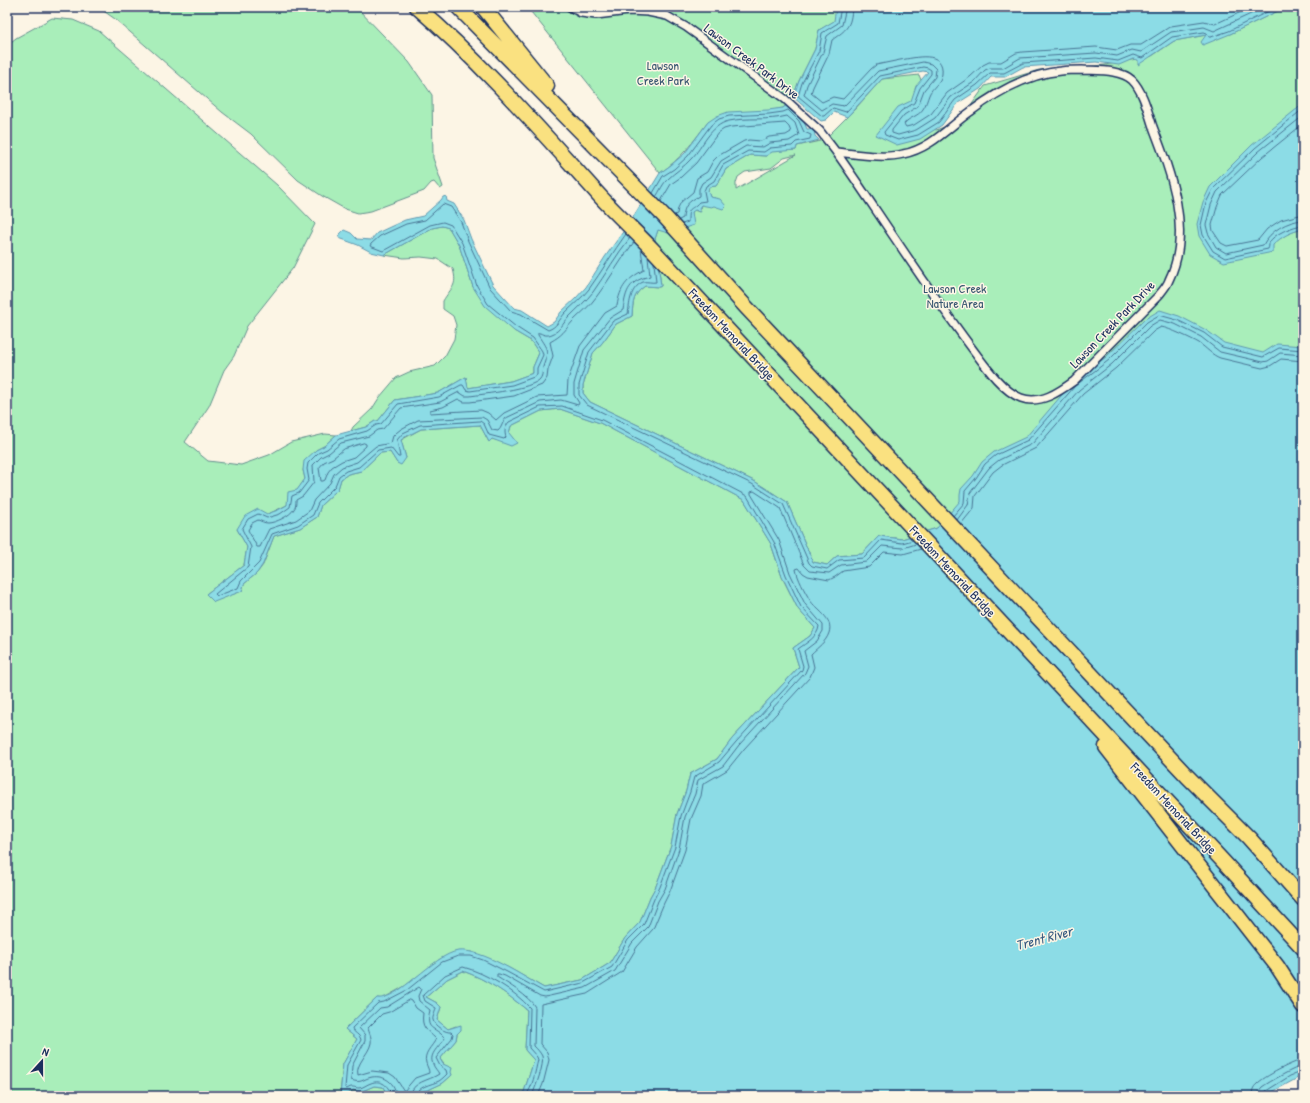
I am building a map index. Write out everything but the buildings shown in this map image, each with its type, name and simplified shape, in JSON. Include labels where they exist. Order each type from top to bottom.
[{"type":"highway","name":"Freedom Memorial Bridge","points":[[417,7],[449,35],[552,142],[600,196],[654,251],[1303,948]]},
{"type":"highway","points":[[458,7],[609,160]]},
{"type":"highway","points":[[483,7],[625,178],[664,216],[746,307],[1182,770],[1303,894]]},
{"type":"highway","points":[[1046,671],[1277,966],[1303,1006]]},
{"type":"highway","points":[[1258,849],[1303,899]]},
{"type":"street","name":"Lawson Creek Park Drive","points":[[570,7],[581,13],[596,15],[629,11],[648,12],[667,16],[680,23],[725,54],[785,99],[820,131],[836,152],[979,358],[1007,390],[1021,398],[1035,400],[1049,397],[1068,386],[1159,296],[1169,281],[1175,264],[1178,247],[1179,229],[1175,192],[1160,145],[1140,92],[1132,80],[1119,73],[1068,70],[1038,75],[991,97],[927,145],[903,154],[880,156],[836,152]]},
{"type":"green space","points":[[98,7],[356,7],[409,62],[432,95],[433,158],[443,187],[440,189],[434,182],[431,183],[424,191],[371,211],[358,213],[345,209],[298,180],[251,134],[222,112],[115,19]]},
{"type":"green space","name":"Lawson Creek Park","points":[[527,7],[837,8],[835,21],[819,30],[815,49],[799,81],[793,97],[783,108],[708,122],[681,156],[660,173]]},
{"type":"green space","name":"Lawson Creek Nature Area","points":[[1284,7],[1303,7],[1303,125],[1275,242],[1289,233],[1303,229],[1303,368],[1250,366],[1220,341],[1192,331],[937,528],[902,539],[879,536],[862,554],[837,556],[827,565],[813,562],[787,502],[754,481],[590,402],[583,393],[583,385],[593,353],[616,324],[632,316],[634,299],[641,289],[645,286],[661,286],[655,239],[658,230],[692,219],[692,212],[694,210],[699,212],[701,205],[715,198],[710,197],[708,191],[709,187],[716,186],[726,169],[750,155],[766,156],[772,151],[796,150],[797,146],[820,141],[827,137],[882,79],[919,75],[925,90],[921,122],[936,130],[960,121],[985,86],[1039,70],[1105,65],[1152,56],[1174,41],[1206,35],[1230,34]],"holes":[[[796,155],[736,190],[738,177],[745,172],[771,168],[784,158]]]},
{"type":"green space","points":[[52,18],[73,20],[99,31],[277,185],[315,224],[293,268],[247,326],[234,356],[224,370],[209,406],[185,442],[208,461],[241,465],[269,455],[291,442],[325,434],[336,435],[324,446],[316,450],[303,470],[305,479],[287,505],[237,529],[247,547],[244,565],[206,594],[214,601],[242,591],[244,584],[257,573],[263,565],[274,536],[300,528],[317,517],[321,505],[338,489],[341,479],[348,474],[361,471],[380,453],[390,452],[397,463],[406,458],[401,440],[421,429],[480,425],[489,442],[492,439],[496,440],[509,433],[511,426],[541,411],[560,409],[600,423],[744,500],[771,544],[782,577],[798,609],[815,628],[810,636],[793,648],[799,667],[732,739],[717,759],[690,774],[686,791],[677,814],[671,846],[656,886],[640,922],[625,938],[610,963],[582,980],[544,988],[509,968],[471,952],[440,959],[405,986],[382,999],[377,998],[345,1029],[357,1039],[343,1064],[340,1096],[7,1096],[7,45],[16,38]]},
{"type":"green space","points":[[442,226],[449,228],[459,245],[473,287],[514,331],[531,341],[539,353],[533,367],[533,373],[511,381],[468,388],[466,377],[438,393],[395,400],[378,421],[375,421],[366,427],[351,431],[353,427],[372,409],[396,378],[409,372],[435,366],[445,356],[454,339],[456,325],[453,316],[443,309],[443,301],[453,286],[455,280],[453,269],[438,259],[421,257],[404,258],[384,255],[432,228]]},
{"type":"green space","points":[[463,971],[481,978],[512,998],[527,1010],[525,1050],[534,1060],[524,1092],[517,1096],[410,1096],[419,1095],[424,1091],[443,1083],[452,1075],[440,1059],[456,1040],[457,1034],[461,1029],[456,1026],[448,1029],[437,1020],[441,1007],[426,997],[447,979]]},
{"type":"green space","points":[[374,1086],[383,1087],[388,1096],[345,1096],[353,1090],[360,1092]]},
{"type":"water","points":[[836,7],[1284,7],[1230,34],[1203,45],[1201,42],[1206,35],[1174,41],[1138,65],[1138,60],[1133,59],[1119,65],[1096,62],[1023,67],[1005,77],[991,77],[980,89],[958,103],[942,125],[920,139],[897,145],[876,135],[898,107],[911,101],[916,86],[928,72],[923,71],[882,79],[847,117],[834,112],[826,120],[821,121],[793,97],[799,81],[815,49],[819,30],[834,21]]},
{"type":"water","name":"Trent River","points":[[788,104],[804,120],[807,129],[814,129],[815,136],[819,140],[797,146],[796,150],[772,152],[766,156],[750,155],[726,169],[716,186],[709,187],[708,191],[710,197],[720,199],[726,206],[723,209],[714,206],[711,207],[701,205],[699,208],[701,212],[695,210],[692,212],[694,225],[668,233],[658,230],[655,239],[661,286],[645,286],[641,289],[634,299],[632,316],[616,324],[593,353],[583,385],[583,393],[590,402],[754,481],[787,502],[813,562],[827,565],[837,556],[862,554],[879,536],[902,539],[937,528],[960,501],[961,489],[973,476],[982,462],[994,452],[1026,437],[1072,383],[1106,357],[1145,319],[1160,310],[1179,316],[1206,330],[1224,343],[1263,353],[1277,344],[1303,346],[1303,1075],[1265,1096],[517,1096],[524,1092],[534,1060],[525,1050],[527,1010],[512,998],[481,978],[463,971],[447,979],[426,997],[441,1007],[437,1020],[448,1029],[461,1025],[461,1030],[457,1034],[456,1040],[440,1059],[443,1064],[452,1068],[452,1075],[443,1083],[424,1091],[419,1095],[388,1096],[383,1087],[374,1086],[360,1092],[353,1090],[345,1096],[340,1096],[343,1064],[357,1039],[345,1029],[377,998],[385,997],[405,986],[427,968],[448,954],[458,951],[467,951],[490,958],[544,988],[582,980],[610,963],[625,938],[640,922],[656,886],[671,846],[677,814],[686,791],[690,774],[717,759],[732,739],[799,667],[793,648],[810,636],[815,628],[798,609],[782,576],[771,544],[744,500],[600,423],[560,409],[541,411],[511,426],[509,433],[517,443],[511,446],[492,439],[489,442],[480,425],[421,429],[405,437],[401,440],[406,458],[401,465],[397,463],[390,452],[380,453],[361,471],[348,474],[341,479],[338,489],[321,505],[317,517],[300,528],[274,536],[263,564],[257,573],[244,584],[242,591],[214,602],[206,594],[244,565],[247,547],[237,529],[245,516],[258,509],[267,514],[287,505],[288,492],[297,490],[305,479],[303,470],[304,461],[336,435],[366,427],[375,421],[378,421],[395,400],[438,393],[466,377],[468,388],[511,381],[533,373],[533,367],[539,353],[531,341],[514,331],[485,306],[473,287],[459,245],[449,228],[442,226],[432,228],[384,255],[371,252],[358,245],[339,238],[340,234],[344,230],[351,233],[357,239],[371,240],[377,233],[405,220],[423,216],[443,197],[446,196],[447,201],[454,204],[464,220],[471,239],[493,285],[514,308],[522,310],[547,326],[554,322],[561,312],[586,287],[630,222],[660,173],[685,153],[708,122],[717,116],[728,112],[783,108]]},
{"type":"water","points":[[1303,104],[1303,229],[1280,239],[1273,245],[1273,252],[1224,262],[1210,254],[1199,236],[1197,224],[1203,202],[1210,187],[1252,145]]}]
